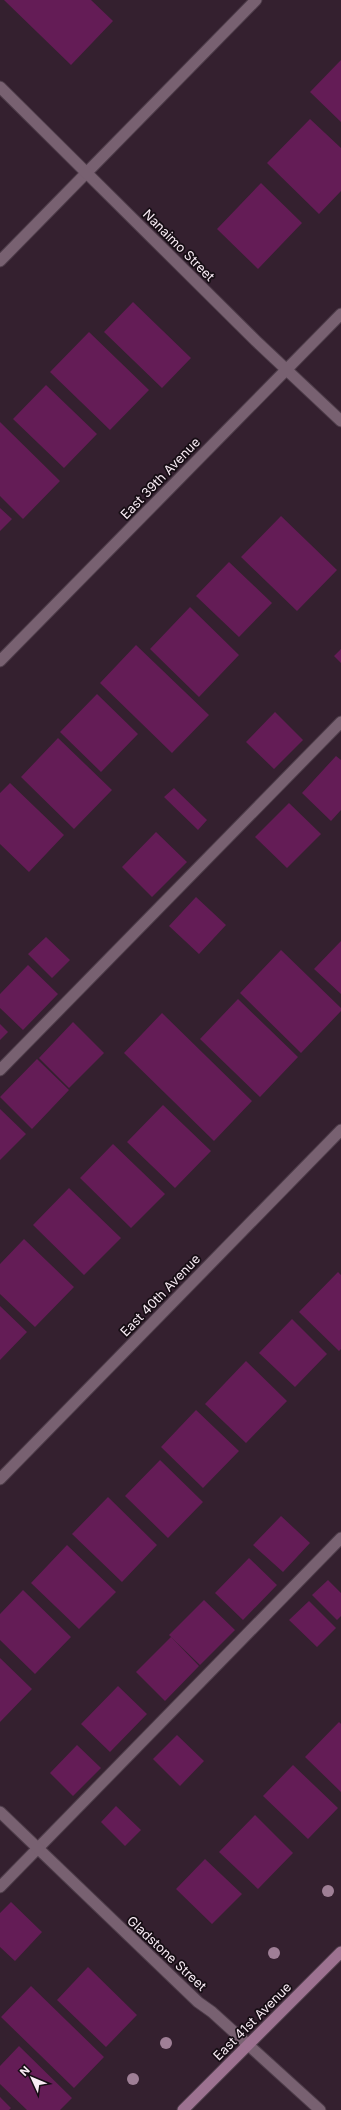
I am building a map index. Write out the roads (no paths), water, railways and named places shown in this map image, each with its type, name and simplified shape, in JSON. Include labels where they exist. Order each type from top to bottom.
[{"type":"main road","name":"East 41st Avenue","points":[[183,2110],[341,1952]]},
{"type":"street","points":[[0,261],[256,0]]},
{"type":"street","name":"Nanaimo Street","points":[[0,87],[286,369],[341,421]]},
{"type":"street","name":"East 39th Avenue","points":[[0,661],[341,314]]},
{"type":"street","points":[[0,1070],[341,722]]},
{"type":"street","name":"East 40th Avenue","points":[[0,1479],[341,1130]]},
{"type":"street","points":[[0,1887],[341,1538]]},
{"type":"street","name":"Gladstone Street","points":[[0,1812],[198,2002],[320,2110]]}]
